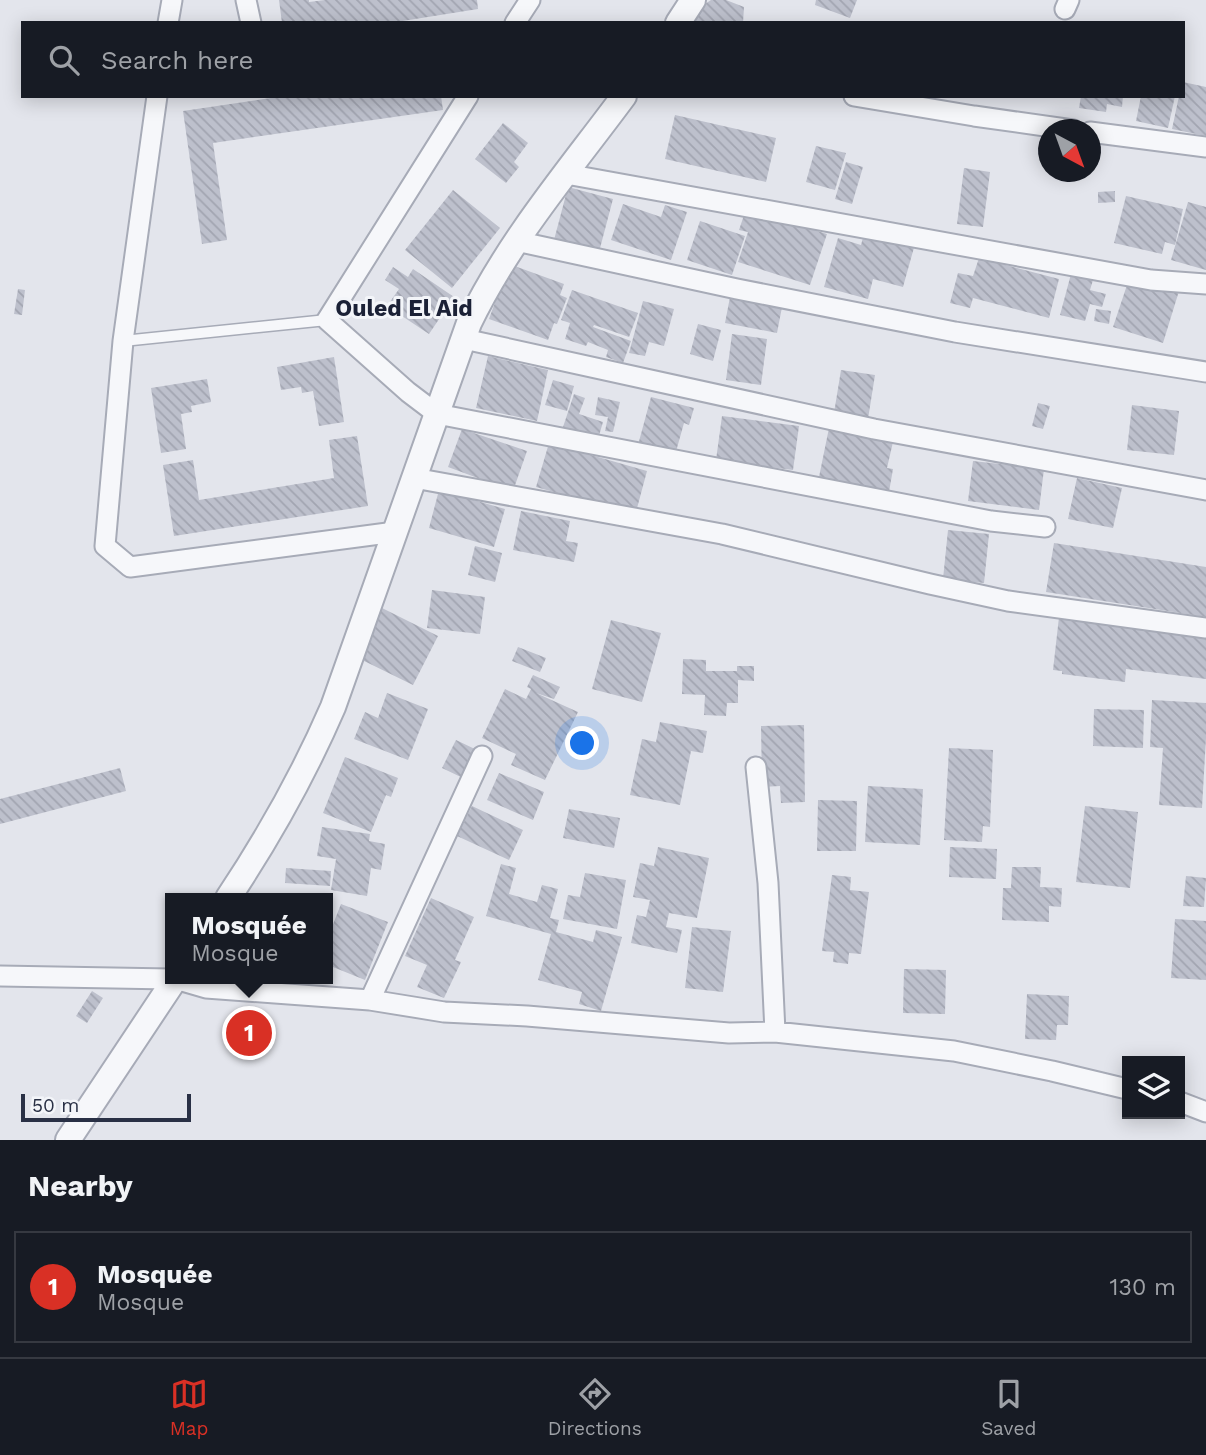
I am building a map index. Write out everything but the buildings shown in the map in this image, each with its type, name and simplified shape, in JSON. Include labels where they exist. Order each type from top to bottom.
[{"type":"street","points":[[168,21],[172,0]]},
{"type":"street","points":[[246,0],[251,21]]},
{"type":"street","points":[[516,21],[530,0]]},
{"type":"street","points":[[679,21],[693,0]]},
{"type":"street","points":[[157,98],[123,341],[105,546],[130,567],[395,533]]},
{"type":"street","points":[[467,98],[327,320],[408,392],[437,414],[991,521],[1045,527]]},
{"type":"street","points":[[231,893],[284,806],[333,707],[464,339],[481,299],[516,241],[623,98]]},
{"type":"street","points":[[866,98],[1038,125]]},
{"type":"street","points":[[1101,133],[1206,147]]},
{"type":"street","points":[[566,174],[1151,279],[1206,284]]},
{"type":"street","points":[[516,241],[737,289],[955,332],[1206,372]]},
{"type":"street","points":[[464,339],[874,429],[1206,490]]},
{"type":"street","points":[[414,478],[722,534],[1008,601],[1206,628]]},
{"type":"street","points":[[370,1000],[482,756]]},
{"type":"street","points":[[756,767],[768,883],[775,1032]]},
{"type":"street","points":[[0,976],[165,979]]},
{"type":"street","points":[[68,1140],[170,984]]},
{"type":"street","points":[[191,984],[206,988],[370,1000],[443,1012],[527,1016],[729,1033],[775,1032],[954,1051],[1122,1088]]},
{"type":"street","points":[[1185,1104],[1206,1112]]},
{"type":"lane","points":[[123,341],[327,320]]},
{"type":"place","name":"Mosquée","points":[[249,1033]]},
{"type":"district","name":"Ouled El Aid","points":[[404,308]]}]
